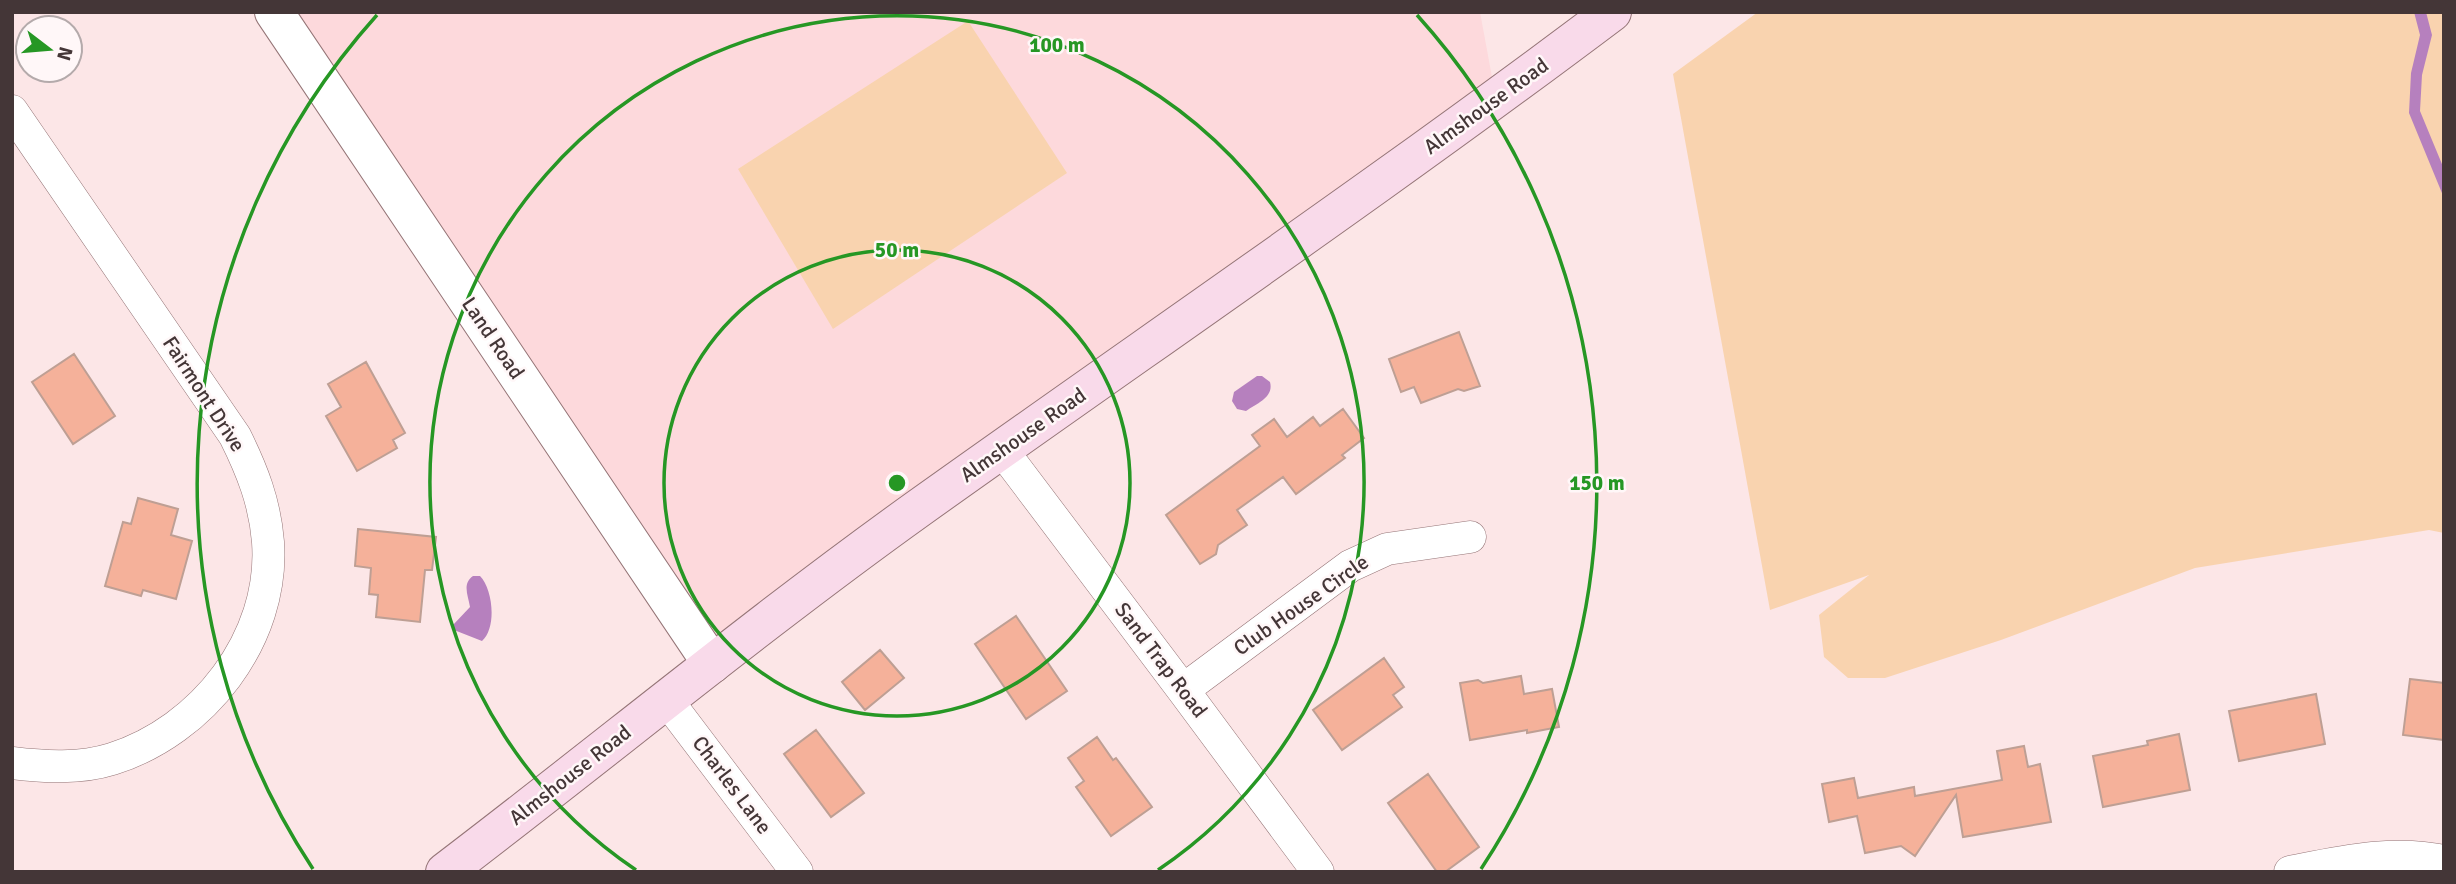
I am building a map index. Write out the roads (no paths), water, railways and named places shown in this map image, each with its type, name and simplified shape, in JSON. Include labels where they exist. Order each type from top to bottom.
[{"type":"main road","name":"Almshouse Road","points":[[445,872],[666,699],[917,509],[1392,175],[1612,12]]},
{"type":"street","name":"Land Road","points":[[274,12],[712,664]]},
{"type":"street","name":"Fairmont Drive","points":[[12,111],[235,436],[255,477],[265,517],[268,544],[266,585],[255,624],[234,667],[182,724],[150,745],[111,760],[84,765],[42,766],[12,763]]},
{"type":"street","name":"Sand Trap Road","points":[[1002,450],[1318,872]]},
{"type":"street","name":"Club House Circle","points":[[1183,690],[1292,607],[1360,561],[1403,545],[1470,537]]},
{"type":"street","name":"Charles Lane","points":[[666,699],[797,872]]},
{"type":"street","points":[[2290,872],[2390,857],[2444,861]]}]
